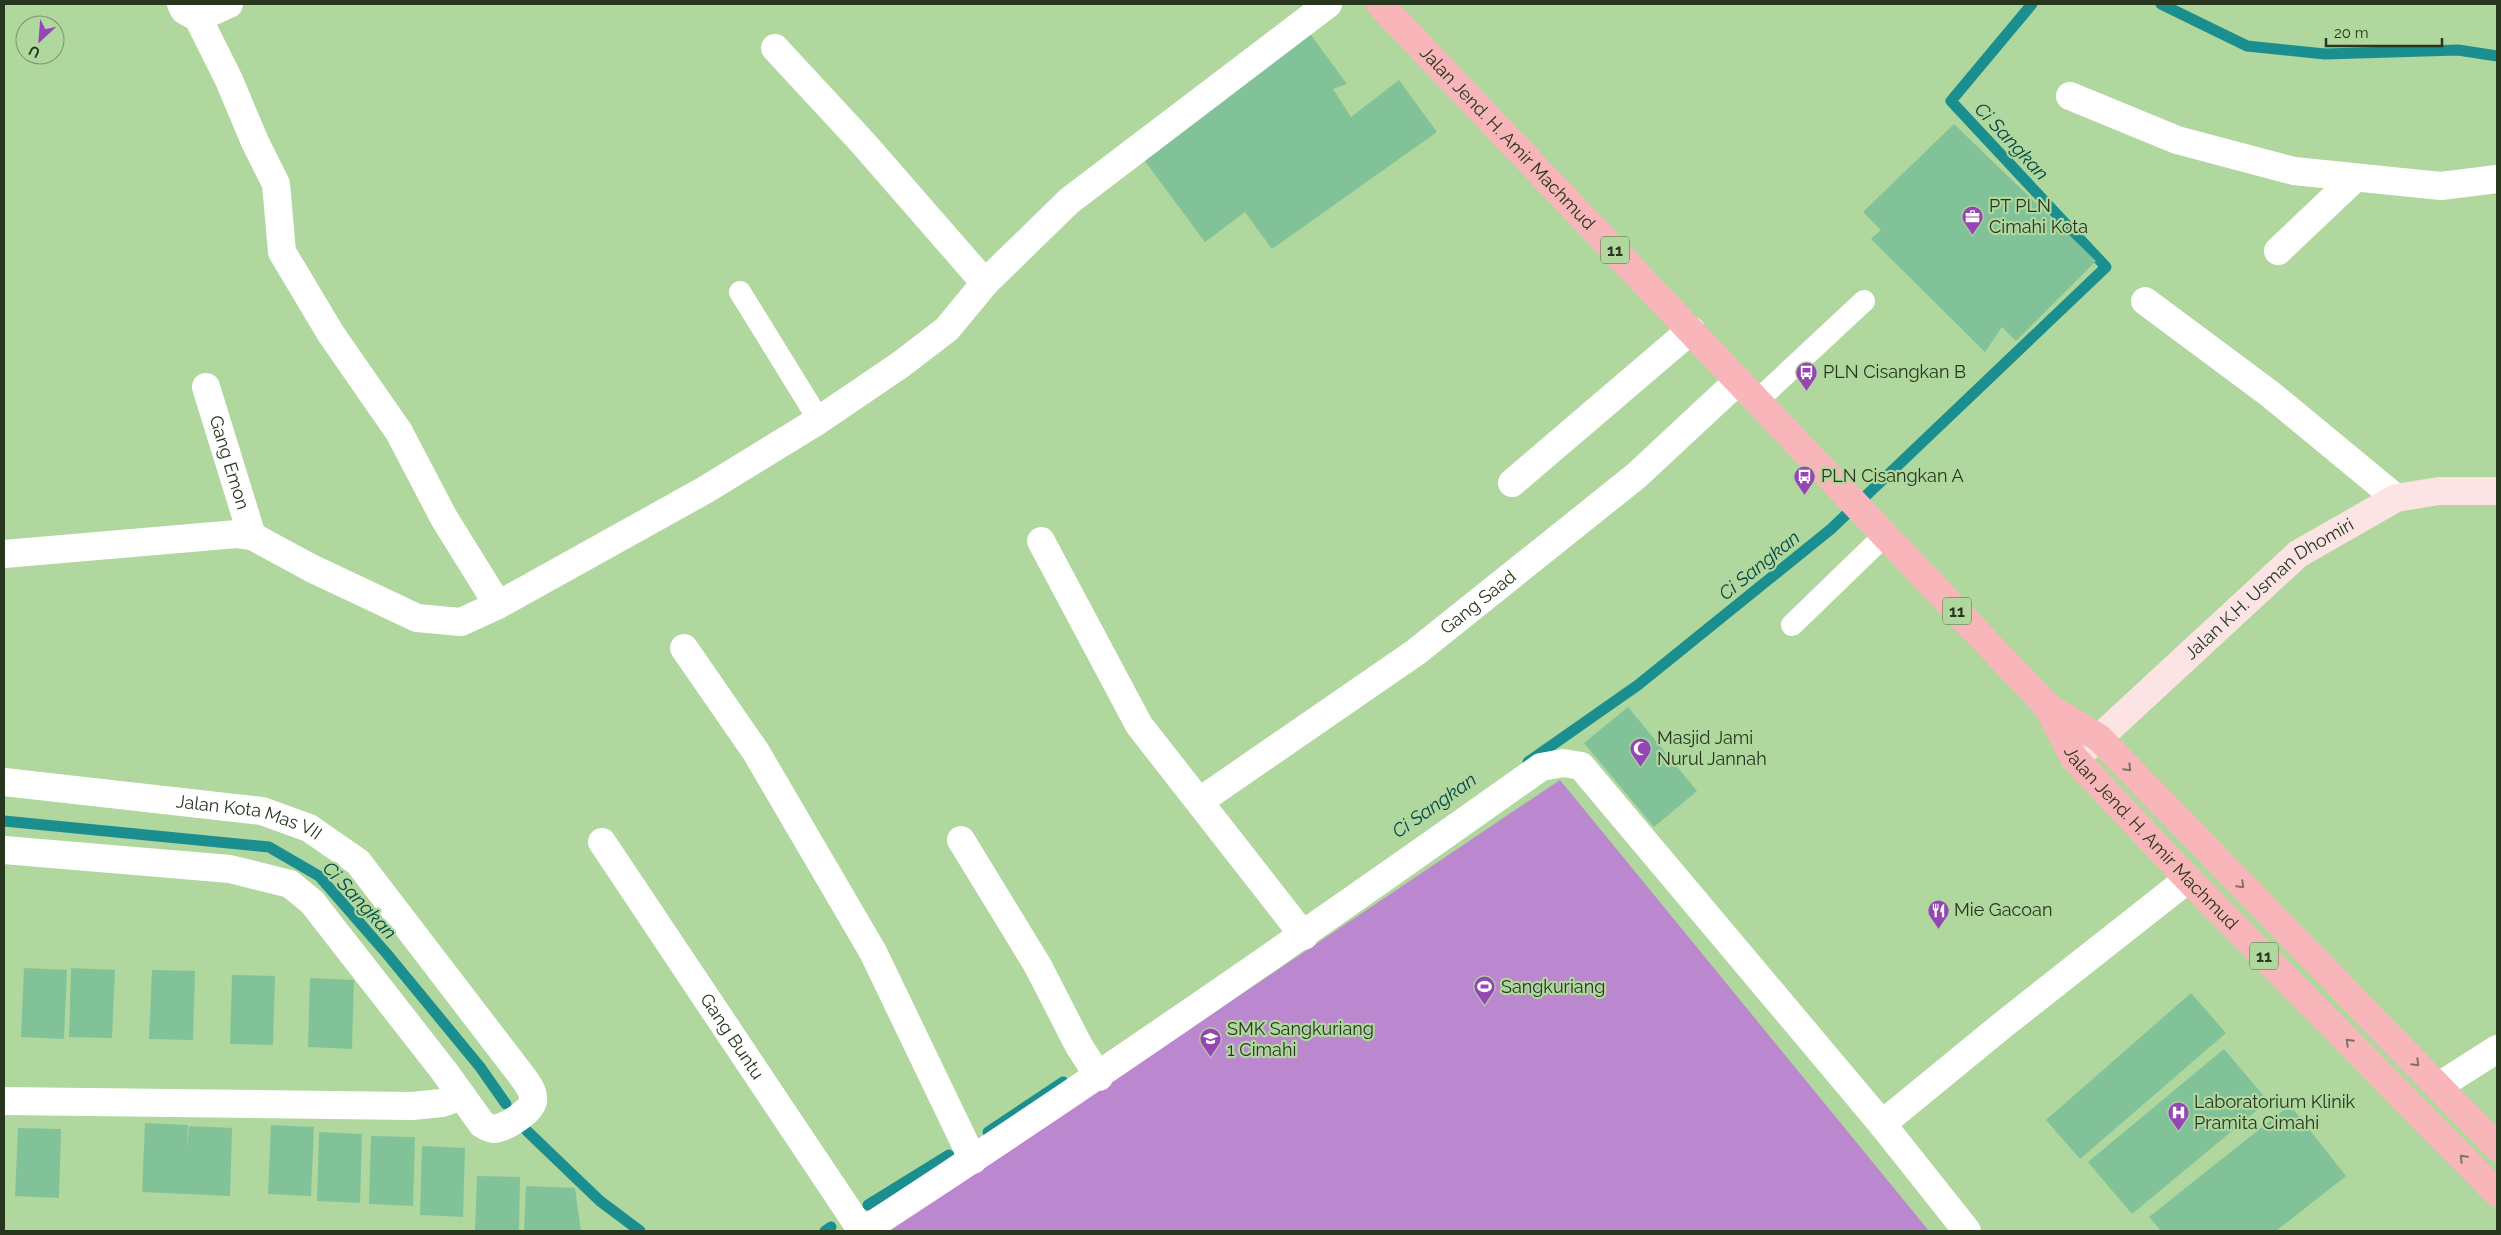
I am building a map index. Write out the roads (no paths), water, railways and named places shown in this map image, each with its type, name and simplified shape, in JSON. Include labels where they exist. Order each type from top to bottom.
[{"type":"highway","name":"Jalan Jend. H. Amir Machmud","points":[[1380,4],[2048,707],[2099,738],[2497,1147]]},
{"type":"highway","name":"Jalan Jend. H. Amir Machmud","points":[[2048,707],[2074,758],[2188,879],[2497,1193]]},
{"type":"main road","name":"Jalan K.H. Usman Dhomiri","points":[[2074,758],[2099,738],[2298,554],[2396,498],[2439,490],[2497,490]]},
{"type":"street","points":[[229,4],[189,11],[230,80],[255,142],[276,184],[282,252],[331,334],[399,432],[444,518],[498,605]]},
{"type":"street","points":[[4,554],[174,538],[237,534],[252,536],[311,568],[417,618],[461,622],[498,605],[705,490],[819,420],[900,365],[946,329],[984,283],[1069,201],[1328,4]]},
{"type":"street","points":[[775,48],[863,143],[984,283]]},
{"type":"street","points":[[2070,96],[2177,140],[2294,171],[2441,186],[2497,179]]},
{"type":"street","points":[[2278,251],[2355,178]]},
{"type":"street","points":[[2146,301],[2270,394],[2396,498]]},
{"type":"street","points":[[1512,483],[1691,330]]},
{"type":"street","name":"Gang Saad","points":[[1200,801],[1416,652],[1636,476],[1738,381]]},
{"type":"street","name":"Gang Emon","points":[[206,387],[252,536]]},
{"type":"street","points":[[1041,541],[1139,726],[1299,928]]},
{"type":"street","points":[[684,648],[756,752],[873,952],[974,1160]]},
{"type":"street","points":[[862,1231],[1099,1077],[1299,928],[1541,767],[1563,763],[1581,766],[1882,1124],[1967,1231]]},
{"type":"street","name":"Jalan Kota Mas VII","points":[[4,782],[262,811],[309,828],[358,862],[522,1076],[532,1092],[532,1101],[530,1108],[502,1128],[491,1129],[482,1124],[462,1096]]},
{"type":"street","points":[[961,840],[1038,966],[1079,1046],[1099,1077]]},
{"type":"street","name":"Gang Buntu","points":[[602,842],[862,1231]]},
{"type":"street","points":[[4,850],[230,868],[290,884],[312,902],[462,1096],[442,1103],[412,1106],[4,1101]]},
{"type":"street","points":[[1882,1124],[2004,1024],[2188,879]]},
{"type":"street","points":[[2439,1086],[2497,1049]]},
{"type":"lane","points":[[740,292],[819,420]]},
{"type":"lane","points":[[1758,400],[1864,301]]},
{"type":"lane","points":[[1792,625],[1885,535]]},
{"type":"waterway","name":"Ci Sangkan","points":[[1528,762],[1638,685],[1831,529],[2106,267],[1951,101],[2032,4]]},
{"type":"waterway","name":"Ci Sangkan","points":[[2161,4],[2247,46],[2325,54],[2458,50],[2497,56]]},
{"type":"waterway","name":"Ci Sangkan","points":[[4,821],[269,847],[319,876],[387,954],[480,1067],[506,1104]]},
{"type":"waterway","name":"Ci Sangkan","points":[[988,1132],[1063,1082]]},
{"type":"waterway","name":"Ci Sangkan","points":[[527,1131],[600,1201],[640,1231]]},
{"type":"waterway","name":"Ci Sangkan","points":[[868,1205],[949,1155]]},
{"type":"waterway","name":"Ci Sangkan","points":[[825,1231],[831,1227]]},
{"type":"place","name":"PT PLN Cimahi Kota","points":[[1973,235]]},
{"type":"place","name":"PLN Cisangkan B","points":[[1807,391]]},
{"type":"place","name":"PLN Cisangkan A","points":[[1805,495]]},
{"type":"place","name":"Masjid Jami Nurul Jannah","points":[[1641,767]]},
{"type":"place","name":"Mie Gacoan","points":[[1938,929]]},
{"type":"place","name":"Sangkuriang","points":[[1485,1006]]},
{"type":"place","name":"SMK Sangkuriang 1 Cimahi","points":[[1211,1058]]},
{"type":"place","name":"Laboratorium Klinik Pramita Cimahi","points":[[2178,1131]]}]
